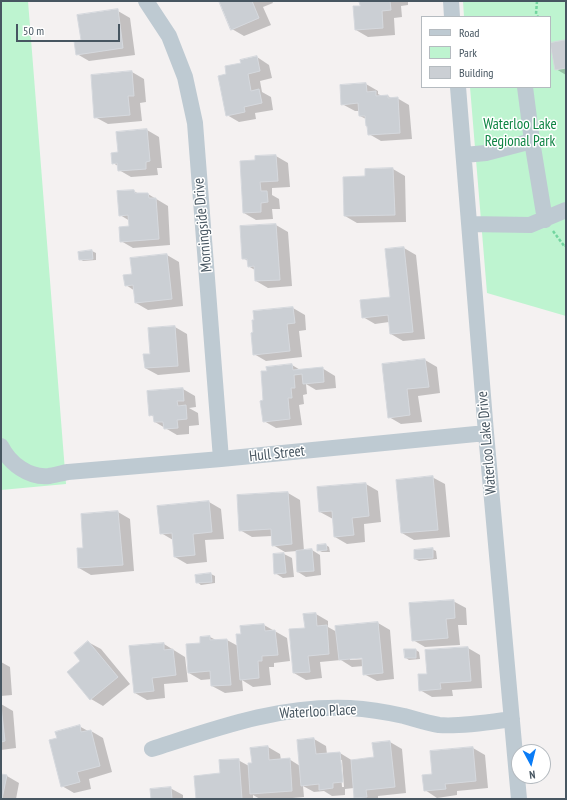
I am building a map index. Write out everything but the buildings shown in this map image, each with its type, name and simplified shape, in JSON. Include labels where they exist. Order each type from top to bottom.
[{"type":"street","name":"Morningside Drive","points":[[146,1],[169,36],[185,77],[194,123],[221,459]]},
{"type":"street","points":[[451,1],[452,16]]},
{"type":"street","name":"Waterloo Lake Drive","points":[[458,88],[518,799]]},
{"type":"street","points":[[526,88],[532,141],[544,220]]},
{"type":"street","points":[[464,155],[486,153],[532,141]]},
{"type":"street","points":[[469,224],[530,225],[566,210]]},
{"type":"street","name":"Hull Street","points":[[1,446],[4,452],[19,468],[33,474],[48,476],[68,472],[221,459],[486,433]]},
{"type":"street","name":"Waterloo Place","points":[[152,749],[226,725],[260,716],[303,709],[350,708],[403,716],[440,725],[459,725],[512,719]]},
{"type":"path","points":[[537,1],[536,14],[537,16]]},
{"type":"path","points":[[544,220],[565,247],[566,246]]},
{"type":"green space","points":[[1,1],[28,1],[66,484],[1,490]]},
{"type":"green space","name":"Waterloo Lake Regional Park","points":[[463,1],[566,1],[566,316],[487,293],[470,88],[551,88],[551,16],[464,16]]}]
